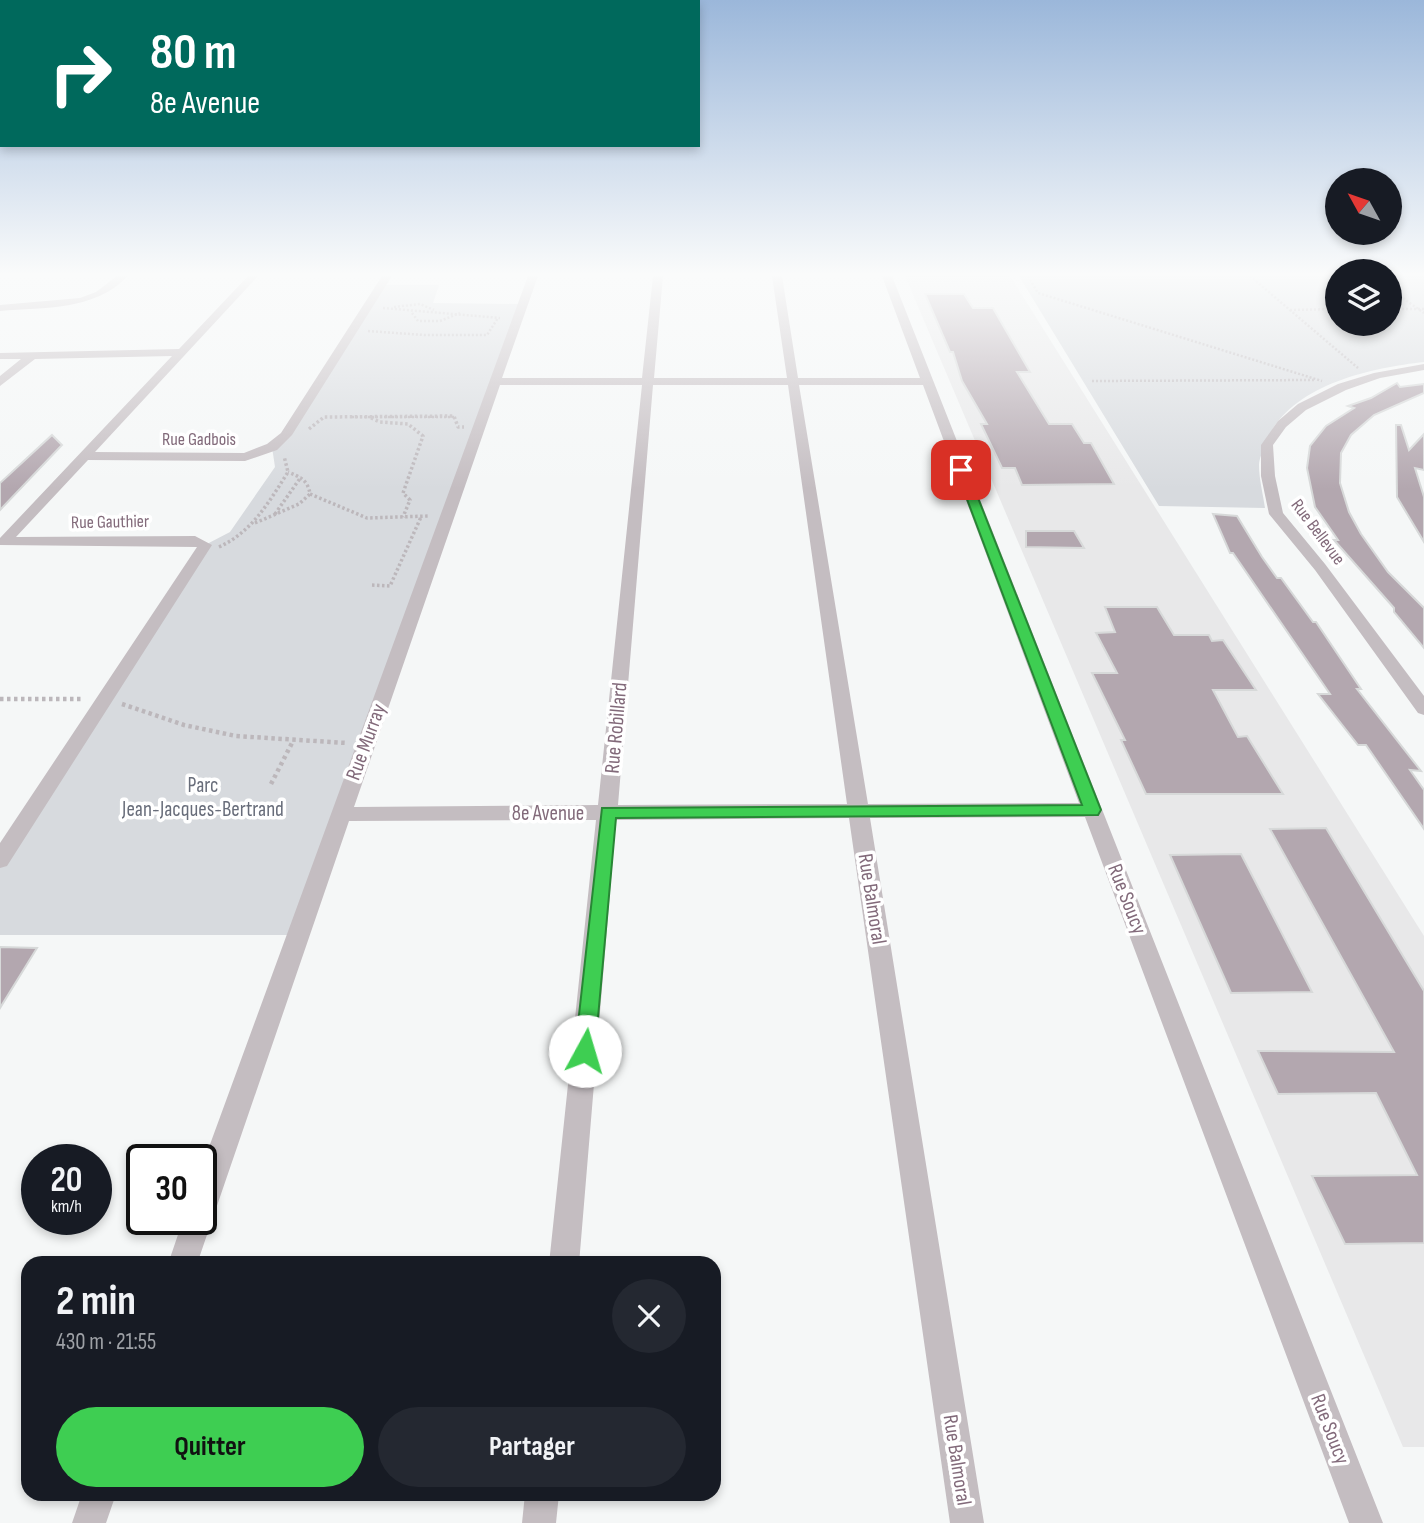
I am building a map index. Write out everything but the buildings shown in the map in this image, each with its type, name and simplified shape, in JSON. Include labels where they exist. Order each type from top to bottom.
[{"type":"street","name":"Rue Gauthier","points":[[186,347],[4,542],[195,540],[205,545],[200,553]]},
{"type":"street","name":"Rue Gadbois","points":[[84,456],[246,457],[272,447],[286,435],[340,347]]},
{"type":"street","name":"Rue Murray","points":[[217,1163],[508,347]]},
{"type":"street","name":"Rue Robillard","points":[[565,1256],[651,347]]},
{"type":"street","name":"Rue Balmoral","points":[[788,347],[967,1523]]},
{"type":"street","name":"Rue Soucy","points":[[914,347],[1366,1523]]},
{"type":"street","points":[[0,356],[181,352]]},
{"type":"street","points":[[0,382],[33,355]]},
{"type":"street","name":"Rue Bellevue","points":[[1424,367],[1370,378],[1342,387],[1302,407],[1282,424],[1267,445],[1268,476],[1276,514],[1320,567],[1424,709]]},
{"type":"street","points":[[495,382],[927,381]]},
{"type":"street","points":[[0,860],[200,553]]},
{"type":"street","name":"8e Avenue","points":[[340,814],[1092,810]]},
{"type":"street","points":[[184,1256],[192,1235]]},
{"type":"street","points":[[89,1523],[97,1501]]},
{"type":"street","points":[[540,1523],[542,1501]]},
{"type":"path","points":[[1213,347],[1342,387]]},
{"type":"path","points":[[1334,347],[1370,378]]},
{"type":"path","points":[[1092,381],[1320,380]]},
{"type":"path","points":[[286,435],[314,427],[324,417],[454,416],[458,427],[478,429]]},
{"type":"path","points":[[367,417],[380,422],[408,424],[423,436],[403,493],[410,500],[403,517]]},
{"type":"path","points":[[200,553],[233,542],[254,523],[288,472],[284,455],[272,447]]},
{"type":"path","points":[[288,472],[301,477],[309,485],[310,494]]},
{"type":"path","points":[[274,515],[301,477]]},
{"type":"path","points":[[310,494],[368,517],[447,516]]},
{"type":"path","points":[[254,523],[299,504],[310,494]]},
{"type":"path","points":[[372,585],[390,586],[421,517]]},
{"type":"path","points":[[0,699],[105,699],[197,728],[236,736],[366,743]]},
{"type":"path","points":[[271,784],[293,741]]},
{"type":"shaded area","points":[[935,347],[1055,347],[1424,936],[1424,1447],[1403,1447]]},
{"type":"green space","name":"Parc Jean-Jacques-Bertrand","points":[[339,347],[505,347],[298,935],[0,935],[0,860],[205,545],[230,532],[275,467],[272,447]]},
{"type":"green space","points":[[1062,347],[1424,347],[1424,362],[1355,375],[1310,394],[1291,408],[1276,425],[1260,460],[1265,508],[1159,506]]},
{"type":"route","points":[[585,1051],[608,813],[1092,810],[961,470]]}]
